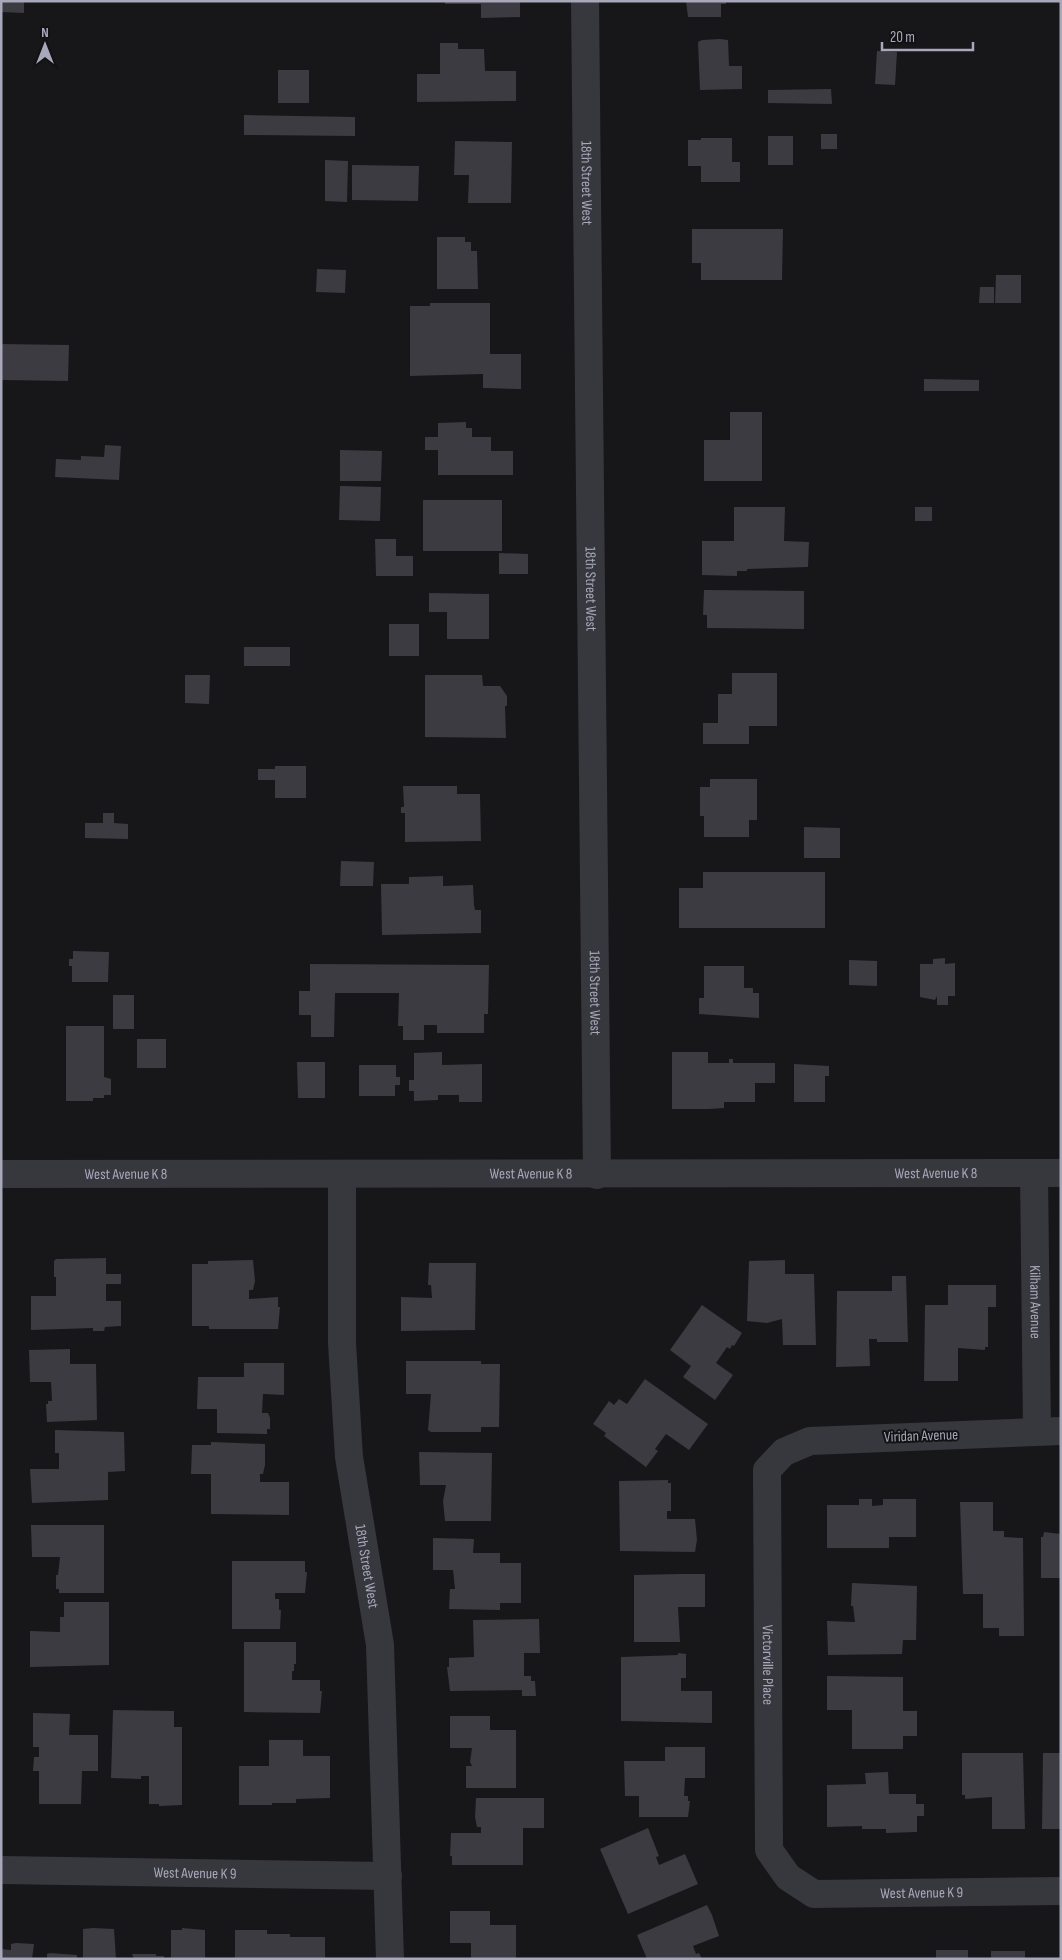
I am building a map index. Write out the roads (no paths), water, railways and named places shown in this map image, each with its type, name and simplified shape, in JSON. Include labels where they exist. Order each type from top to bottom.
[{"type":"street","name":"18th Street West","points":[[585,1],[597,1175]]},
{"type":"street","name":"West Avenue K 8","points":[[1,1174],[597,1175],[1048,1173]]},
{"type":"street","name":"Kilham Avenue","points":[[1048,1173],[1049,1431]]},
{"type":"street","name":"18th Street West","points":[[342,1174],[342,1343],[349,1458],[380,1645],[390,1959]]},
{"type":"street","name":"Viridan Avenue","points":[[784,1452],[810,1441],[1049,1431]]},
{"type":"street","name":"Victorville Place","points":[[784,1452],[767,1470],[769,1840],[770,1850],[788,1877]]},
{"type":"street","name":"West Avenue K 9","points":[[1,1870],[388,1876]]},
{"type":"street","name":"West Avenue K 9","points":[[788,1877],[814,1894],[1061,1891]]}]
